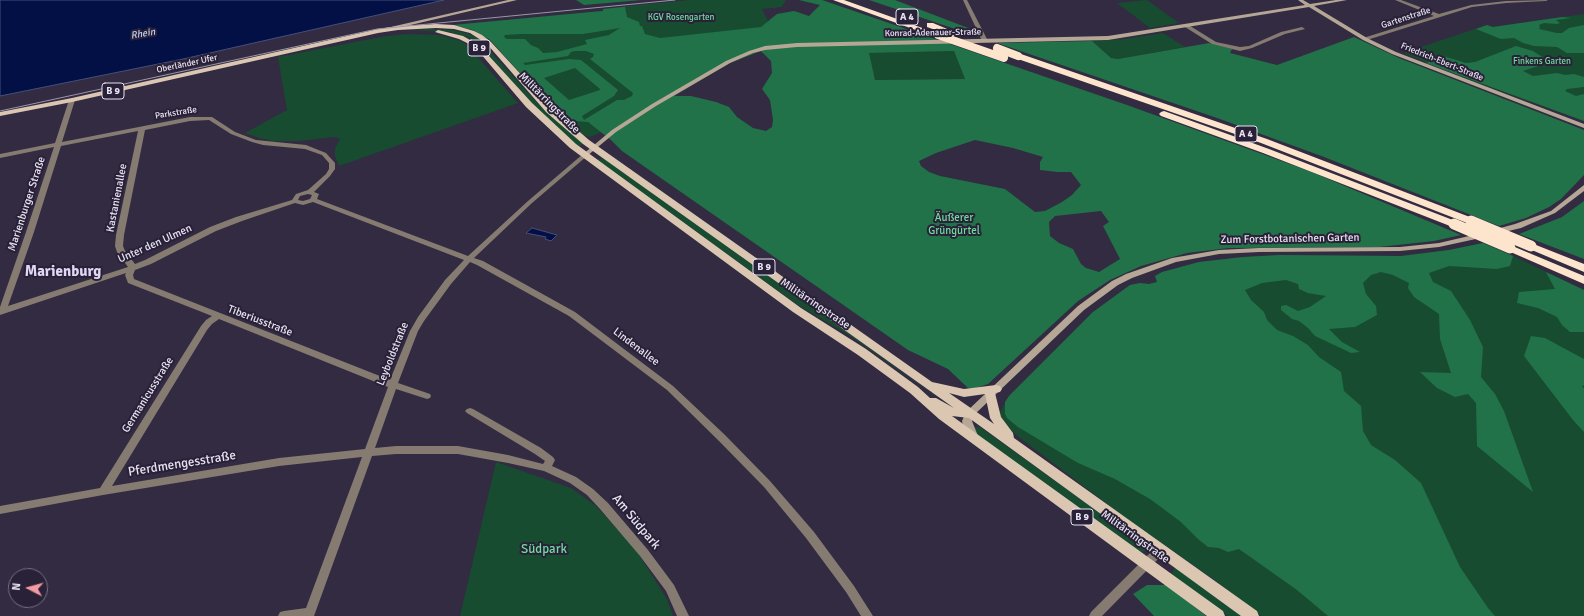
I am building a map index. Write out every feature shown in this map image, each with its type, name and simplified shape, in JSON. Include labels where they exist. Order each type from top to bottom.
[{"type":"highway","name":"A 4","points":[[837,0],[1274,154],[1454,224],[1584,280]]},
{"type":"highway","name":"A 4","points":[[859,0],[1264,141],[1470,221],[1584,268]]},
{"type":"main road","points":[[378,31],[515,0]]},
{"type":"main road","name":"Friedrich-Ebert-Straße","points":[[1300,0],[1365,39],[1419,63],[1584,126]]},
{"type":"main road","name":"Konrad-Adenauer-Straße","points":[[585,155],[614,131],[660,101],[728,62],[760,49],[797,45],[1108,38],[1345,0]]},
{"type":"main road","points":[[390,32],[459,13]]},
{"type":"main road","name":"B 9","points":[[434,20],[435,23],[454,27]]},
{"type":"main road","name":"Militärringstraße","points":[[378,31],[409,27],[454,27],[480,36],[549,110],[594,147],[870,342],[969,414],[1020,448],[1252,616]]},
{"type":"main road","name":"Oberländer Ufer","points":[[0,114],[72,100],[304,49],[378,31]]},
{"type":"main road","name":"Militärringstraße","points":[[304,49],[390,32],[439,32],[461,37],[469,41],[477,46],[529,106],[552,128],[585,155],[797,310],[862,352],[914,390],[943,416],[974,439],[1218,616]]},
{"type":"main road","name":"Zum Forstbotanischen Garten","points":[[969,414],[1081,308],[1115,283],[1157,265],[1193,256],[1230,251],[1272,249],[1394,250],[1453,242],[1518,226],[1543,216],[1564,204],[1584,186]]},
{"type":"main road","name":"B 9","points":[[926,383],[964,393],[993,392],[996,418],[1001,427],[1020,448]]},
{"type":"main road","name":"B 9","points":[[914,390],[951,412],[969,414]]},
{"type":"main road","points":[[969,414],[967,421],[974,439]]},
{"type":"street","points":[[965,0],[985,41]]},
{"type":"street","points":[[1397,0],[1438,16]]},
{"type":"street","name":"Gartenstraße","points":[[1365,39],[1459,9],[1487,4],[1546,0]]},
{"type":"street","points":[[1186,26],[1214,43],[1240,49],[1250,48],[1283,33],[1302,29]]},
{"type":"street","name":"Marienburger Straße","points":[[0,313],[6,303],[72,100]]},
{"type":"street","name":"Parkstraße","points":[[0,156],[190,119],[210,118],[233,133],[254,141],[271,144],[298,145],[316,150],[328,157],[332,163],[332,169],[310,192]]},
{"type":"street","name":"Kastanienallee","points":[[132,268],[132,264],[121,252],[119,246],[120,234],[142,128]]},
{"type":"street","name":"Leyboldstraße","points":[[309,614],[370,452],[393,385],[414,331],[421,319],[448,282],[470,258],[530,202],[585,155]]},
{"type":"street","points":[[310,192],[316,194],[313,200],[303,203],[295,201],[295,198],[298,195],[310,192]]},
{"type":"street","name":"Lindenallee","points":[[313,200],[470,258],[498,271],[572,314],[670,388],[767,484],[801,524],[850,589],[867,616]]},
{"type":"street","name":"Unter den Ulmen","points":[[0,313],[148,262],[212,229],[295,201]]},
{"type":"street","name":"Tiberiusstraße","points":[[132,268],[129,278],[131,281],[393,385]]},
{"type":"street","name":"Germanicusstraße","points":[[103,491],[204,328],[209,322],[218,316]]},
{"type":"street","points":[[393,385],[427,396]]},
{"type":"street","points":[[470,411],[538,451],[550,460],[546,468]]},
{"type":"street","name":"Am Südpark","points":[[370,452],[429,449],[458,450],[546,468],[573,480],[590,492],[604,506],[644,553],[670,588],[683,616]]},
{"type":"street","name":"Pferdmengesstraße","points":[[0,510],[103,491],[279,462],[370,452]]},
{"type":"street","points":[[1095,616],[1148,564],[1161,549]]},
{"type":"street","points":[[284,616],[309,614]]},
{"type":"green space","points":[[576,0],[642,0],[584,5]]},
{"type":"green space","name":"KGV Rosengarten","points":[[690,0],[786,0],[782,7],[762,9],[768,21],[777,14],[794,11],[809,16],[820,5],[799,0],[822,0],[935,39],[759,47],[616,126],[590,137],[583,135],[532,86],[490,40],[473,30],[453,25],[603,11],[603,9]]},
{"type":"green space","name":"Äußerer Grüngürtel","points":[[691,0],[625,7],[627,17],[639,22],[645,34],[660,38],[761,27],[777,14],[794,11],[809,16],[820,5],[799,0],[822,0],[1127,105],[1309,171],[1461,235],[1434,241],[1379,247],[1229,248],[1187,253],[1141,266],[1110,280],[1078,301],[988,384],[976,388],[968,388],[948,369],[908,350],[622,151],[611,140],[588,122],[574,121],[565,118],[532,86],[490,40],[473,30],[453,25],[603,11],[603,9]],"holes":[[[620,28],[609,35],[585,40],[587,44],[557,52],[543,53],[525,39],[507,39],[504,37],[505,35],[521,34],[583,34]],[[575,51],[586,51],[594,54],[590,59],[633,93],[632,96],[624,100],[617,100],[584,120],[582,116],[614,96],[618,90],[581,60],[569,59],[525,65],[523,63],[568,56],[571,52]],[[761,51],[771,61],[772,73],[762,89],[770,100],[773,120],[772,127],[766,131],[753,128],[737,117],[729,107],[716,102],[691,96],[674,96],[730,63]],[[954,51],[965,79],[875,80],[869,53]],[[575,68],[600,89],[569,100],[544,78]],[[975,140],[1013,148],[1043,157],[1040,162],[1040,170],[1071,172],[1081,185],[1072,195],[1062,202],[1045,211],[1035,212],[1005,189],[940,176],[929,172],[921,166],[919,161],[936,153]],[[1101,211],[1109,222],[1103,226],[1120,259],[1099,272],[1086,268],[1081,264],[1073,249],[1059,243],[1050,236],[1049,222],[1055,216]]]},
{"type":"green space","points":[[869,0],[895,0],[976,31],[979,37]]},
{"type":"green space","points":[[1147,0],[1179,23],[1150,28],[1117,3]]},
{"type":"green space","name":"Finkens Garten","points":[[1584,14],[1584,121],[1464,78],[1403,53],[1487,25],[1492,27]]},
{"type":"green space","points":[[1562,17],[1571,18],[1556,20],[1560,23],[1557,24],[1544,23],[1539,25],[1539,29],[1562,33],[1569,28],[1584,25],[1584,53],[1567,53],[1557,47],[1534,46],[1523,43],[1514,38],[1501,39],[1476,29],[1487,25],[1493,27]]},
{"type":"green space","points":[[410,30],[453,30],[470,34],[478,38],[544,110],[583,143],[579,147],[543,116],[477,42],[470,38],[450,32]]},
{"type":"green space","points":[[1163,33],[1185,47],[1118,59],[1111,58],[1092,41],[1125,39]]},
{"type":"green space","points":[[408,34],[439,35],[461,41],[468,46],[518,103],[339,166],[335,156],[335,148],[340,139],[338,138],[334,137],[300,141],[273,141],[245,133],[287,110],[278,57],[386,36]]},
{"type":"green space","points":[[1354,37],[1399,58],[1584,130],[1584,175],[1561,199],[1549,207],[1526,218],[1499,226],[1324,157],[1220,119],[997,43],[1092,41],[1111,58],[1118,59],[1209,43],[1232,49],[1230,53],[1277,65]]},
{"type":"green space","points":[[1516,46],[1533,51],[1550,62],[1523,71],[1533,76],[1557,73],[1565,75],[1574,74],[1584,77],[1584,87],[1567,89],[1565,91],[1576,96],[1584,94],[1584,121],[1426,63],[1443,56],[1466,63],[1475,62]]},
{"type":"green space","points":[[954,51],[965,79],[875,80],[868,53]]},
{"type":"green space","points":[[603,158],[952,408],[850,336],[798,305],[597,160]]},
{"type":"green space","points":[[1584,201],[1584,259],[1519,234],[1562,217]]},
{"type":"green space","points":[[1483,243],[1584,290],[1584,616],[1261,616],[1213,579],[1119,513],[1020,438],[1007,427],[999,414],[1009,396],[1093,312],[1130,285],[1157,282],[1155,276],[1162,272],[1199,262],[1243,257],[1280,255],[1401,256],[1449,250]]},
{"type":"green space","points":[[1483,243],[1513,256],[1510,266],[1497,269],[1449,266],[1429,273],[1433,282],[1451,291],[1470,320],[1483,347],[1481,377],[1495,394],[1504,411],[1533,492],[1477,446],[1476,403],[1468,394],[1455,397],[1437,388],[1420,372],[1451,373],[1440,339],[1439,314],[1414,297],[1408,288],[1409,283],[1393,275],[1381,272],[1371,275],[1363,283],[1366,294],[1376,306],[1377,315],[1355,327],[1329,329],[1342,342],[1360,352],[1351,353],[1315,336],[1299,321],[1292,319],[1281,310],[1281,306],[1286,305],[1298,311],[1310,307],[1326,296],[1308,293],[1299,289],[1298,284],[1286,280],[1262,283],[1245,290],[1251,300],[1264,312],[1267,320],[1277,330],[1293,336],[1308,345],[1319,357],[1341,372],[1344,391],[1361,406],[1363,431],[1371,445],[1395,460],[1421,483],[1460,567],[1495,616],[1328,616],[1297,590],[1239,549],[1228,552],[1219,548],[1208,547],[1181,522],[1150,499],[1115,479],[1078,463],[1018,427],[1007,418],[1005,414],[1005,402],[1009,396],[1093,312],[1130,285],[1157,282],[1155,276],[1162,272],[1199,262],[1243,257],[1280,255],[1401,256],[1449,250]]},
{"type":"green space","points":[[1546,272],[1584,290],[1584,332],[1570,332],[1562,325],[1557,317],[1538,308],[1517,303],[1519,292],[1555,289]]},
{"type":"green space","points":[[1531,336],[1545,338],[1584,359],[1584,385],[1582,387],[1584,388],[1584,432],[1524,356]]},
{"type":"green space","points":[[974,427],[980,427],[1146,546],[1146,551],[1139,552],[978,436]]},
{"type":"green space","name":"Südpark","points":[[496,462],[571,488],[595,505],[636,550],[667,599],[673,616],[460,616]]},
{"type":"green space","points":[[1176,567],[1242,616],[1228,616],[1170,575]]},
{"type":"green space","points":[[1147,585],[1167,585],[1206,616],[1154,616],[1133,594]]},
{"type":"water","name":"Rhein","points":[[0,0],[444,0],[183,59],[0,96]]},
{"type":"water","points":[[532,228],[557,235],[551,241],[545,239],[546,237],[526,233]]},
{"type":"tram line","points":[[0,111],[377,29],[675,0]]},
{"type":"district","name":"Marienburg","points":[[63,272]]}]
